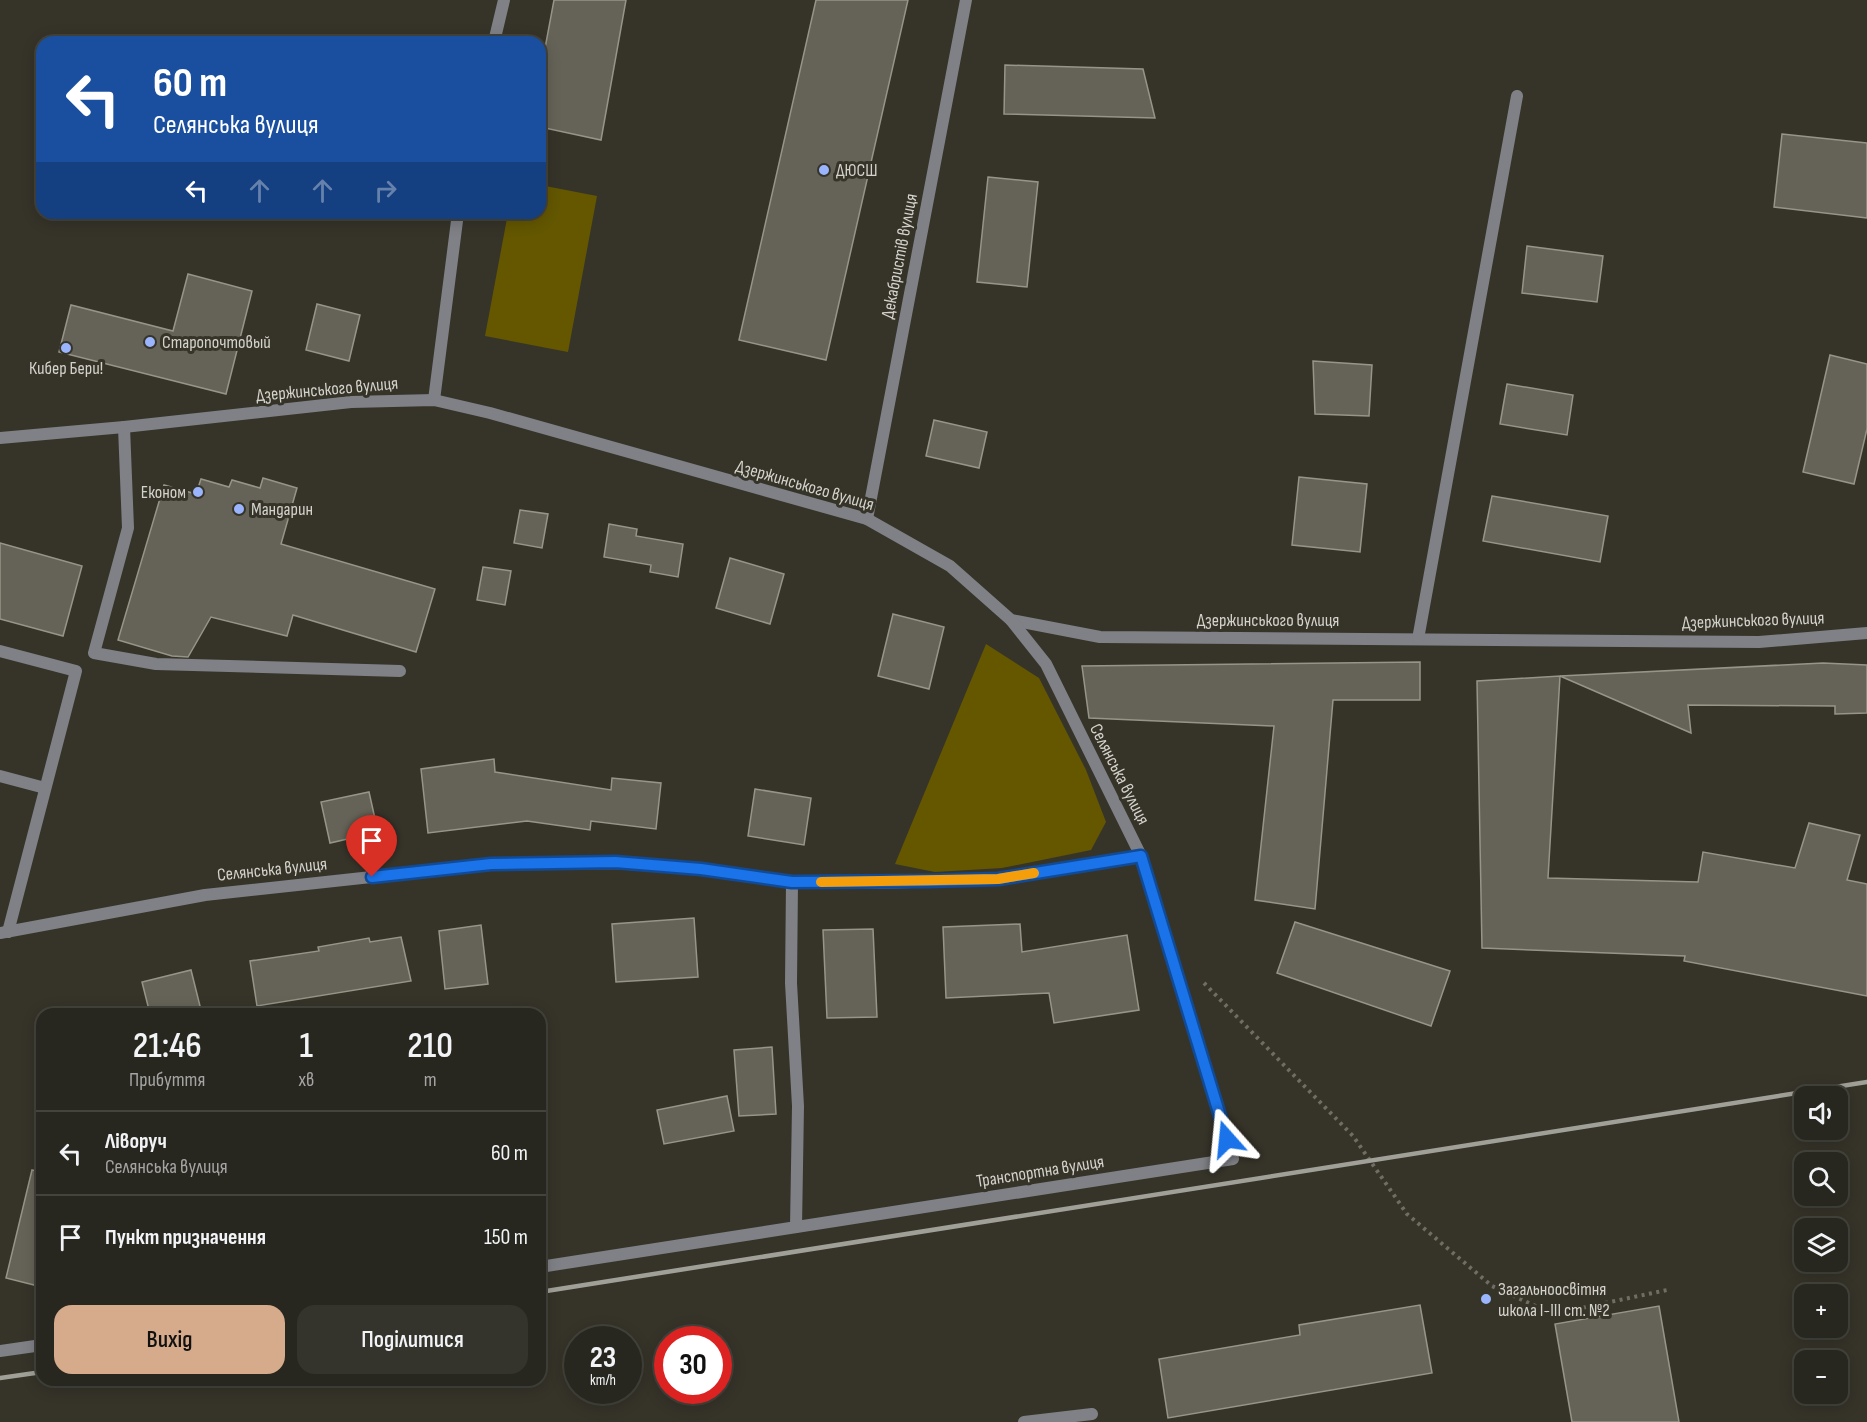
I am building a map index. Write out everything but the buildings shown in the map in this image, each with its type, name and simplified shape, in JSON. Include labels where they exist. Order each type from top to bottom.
[{"type":"street","points":[[495,36],[504,0]]},
{"type":"street","name":"Декабристів вулиця","points":[[867,519],[966,0]]},
{"type":"street","points":[[1418,639],[1517,96]]},
{"type":"street","points":[[434,400],[457,219]]},
{"type":"street","name":"Дзержинського вулиця","points":[[0,438],[351,402],[434,400],[490,413],[867,519],[950,566],[1011,620],[1100,637],[1759,642],[1867,633]]},
{"type":"street","points":[[124,427],[128,528],[93,653],[156,664],[400,671]]},
{"type":"street","name":"Селянська вулиця","points":[[4,933],[205,895],[491,864],[615,862],[701,869],[792,882],[998,879],[1141,856],[1046,664],[1011,620]]},
{"type":"street","points":[[0,651],[76,671],[4,933]]},
{"type":"street","points":[[0,776],[45,788]]},
{"type":"street","name":"Транспортна вулиця","points":[[546,1266],[1233,1159],[1141,856]]},
{"type":"street","points":[[792,882],[790,982],[798,1106],[796,1227]]},
{"type":"street","points":[[0,1351],[36,1346]]},
{"type":"street","points":[[1024,1422],[1092,1414]]},
{"type":"path","points":[[1200,979],[1353,1136],[1407,1214],[1492,1286],[1553,1314],[1667,1290]]},
{"type":"shaded area","points":[[546,186],[597,196],[568,352],[485,336],[507,219],[546,219]]},
{"type":"shaded area","points":[[986,644],[1039,678],[1086,770],[1106,822],[1091,850],[1002,868],[935,872],[895,864]]},
{"type":"railway","points":[[546,1291],[1867,1082]]},
{"type":"railway","points":[[0,1378],[36,1373]]},
{"type":"slow traffic","points":[[821,882],[882,883],[998,879],[1034,873]]},
{"type":"place","name":"ДЮСШ","points":[[824,170]]},
{"type":"place","name":"Старопочтовый","points":[[150,342]]},
{"type":"place","name":"Кибер Бери!","points":[[66,348]]},
{"type":"place","name":"Економ","points":[[198,492]]},
{"type":"place","name":"Мандарин","points":[[239,509]]},
{"type":"place","name":"Загальноосвітня школа І-ІІІ ст. №2","points":[[1486,1299]]},
{"type":"route","points":[[372,877],[491,864],[615,862],[701,869],[792,882],[882,883],[998,879],[1141,856],[1227,1139]]}]
